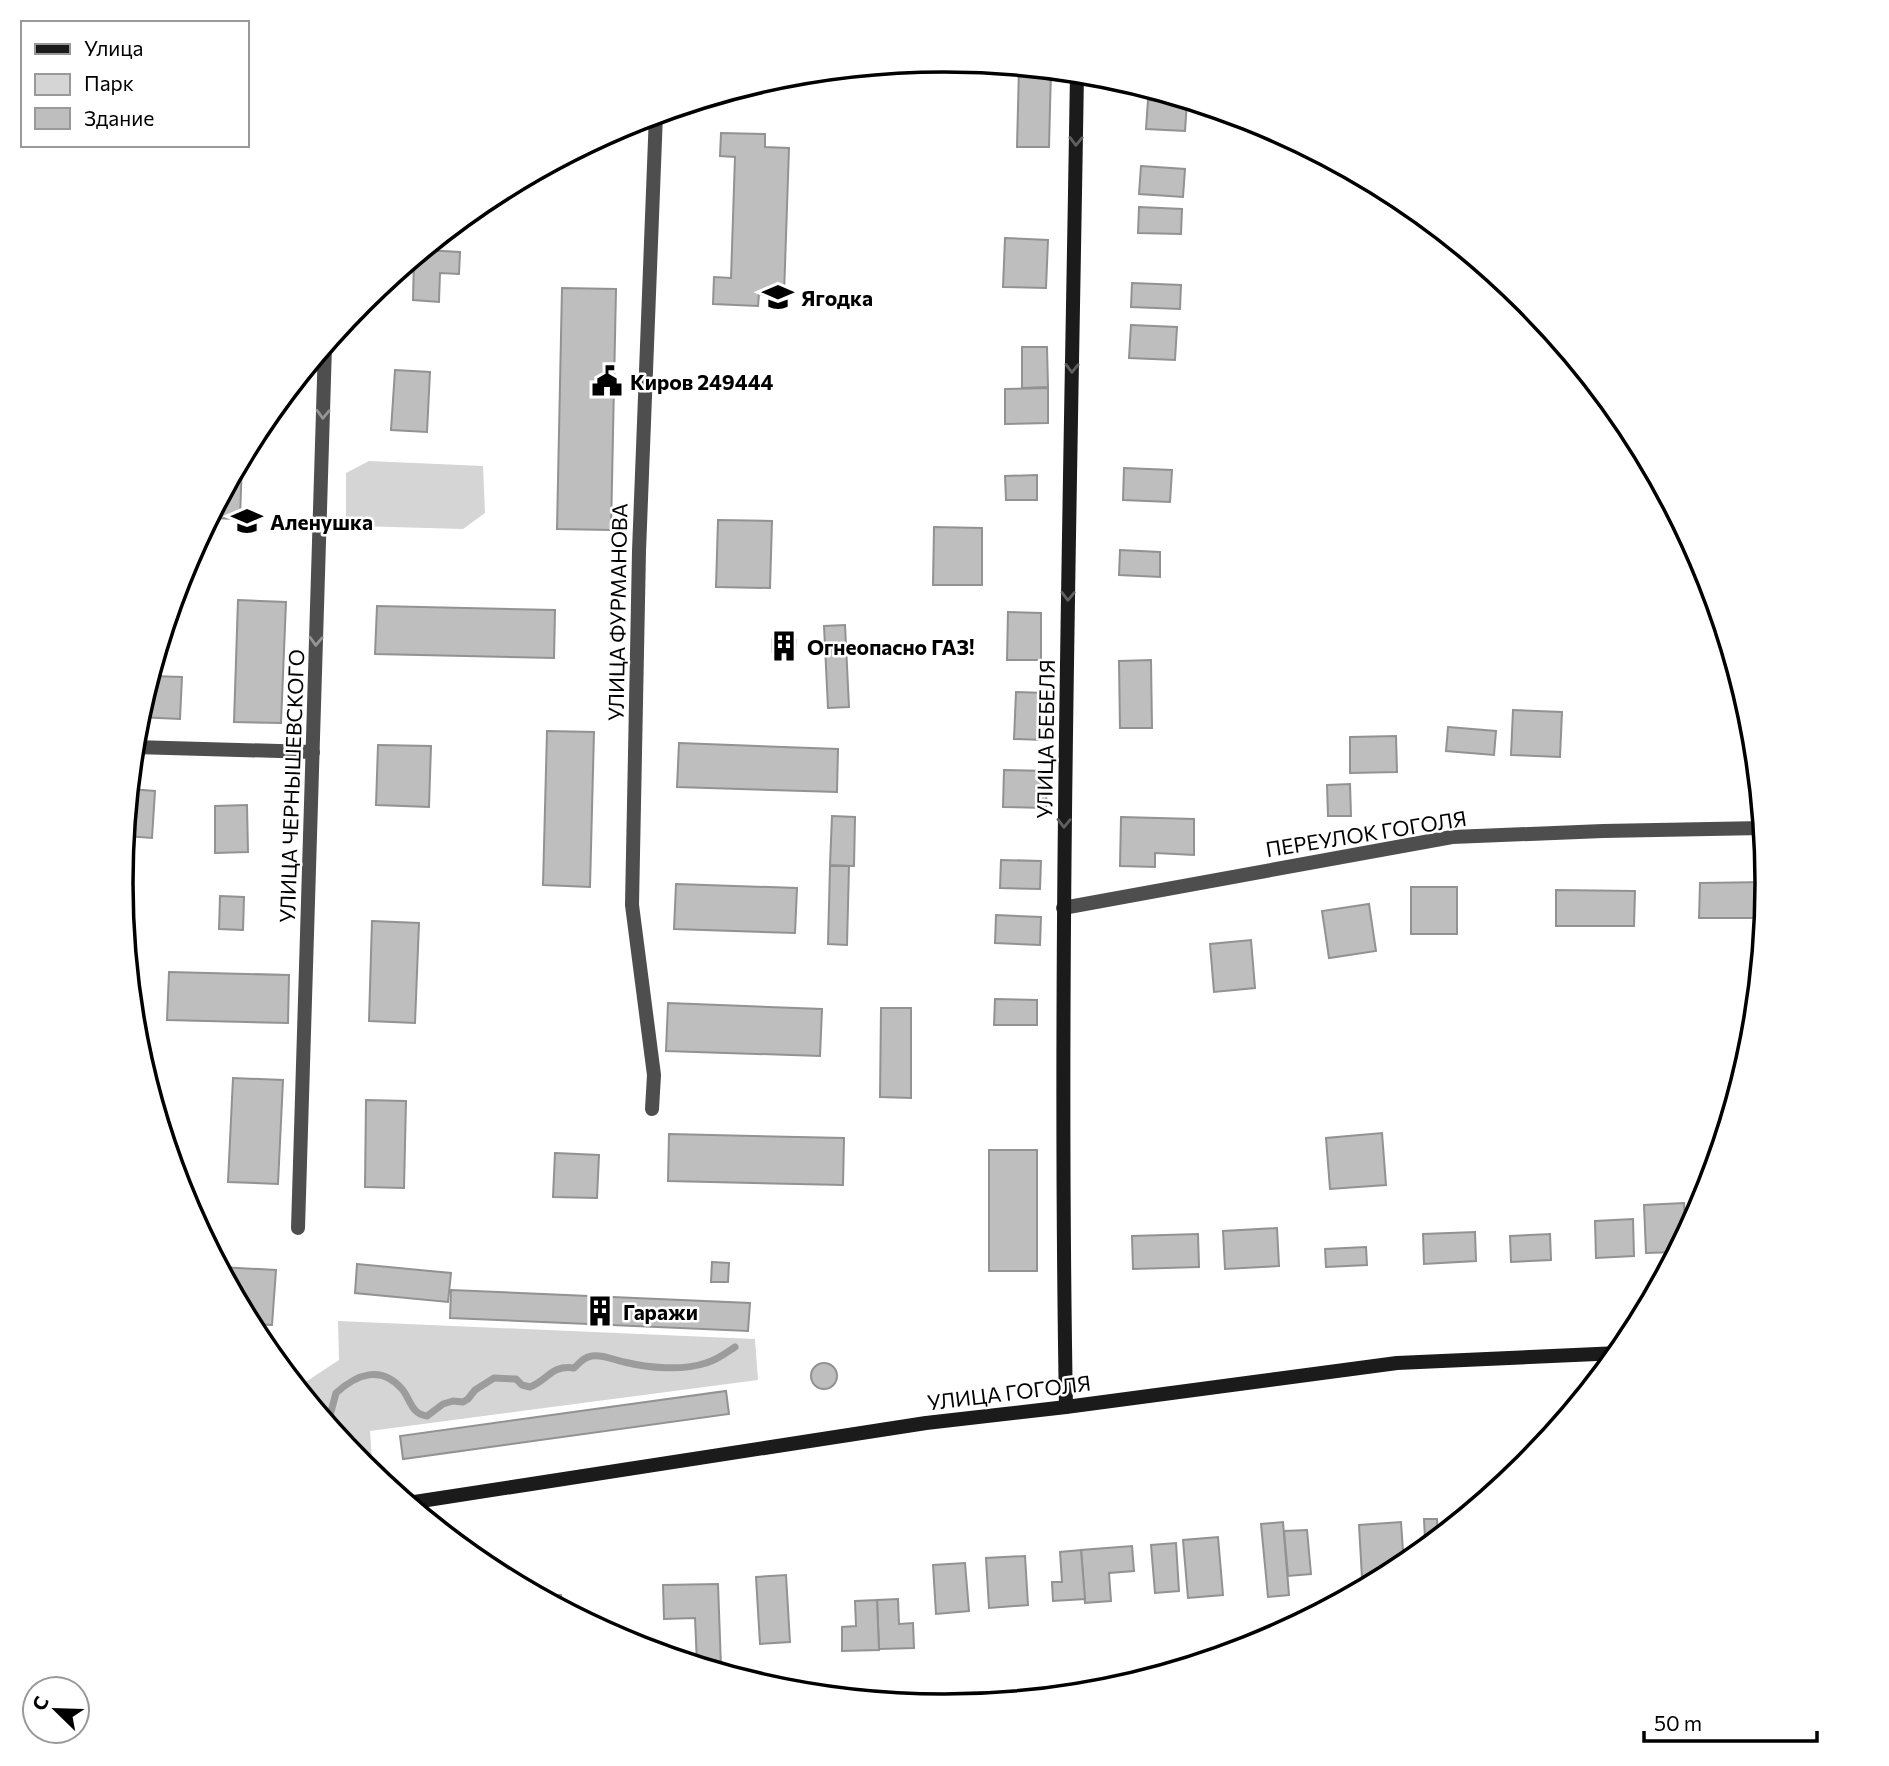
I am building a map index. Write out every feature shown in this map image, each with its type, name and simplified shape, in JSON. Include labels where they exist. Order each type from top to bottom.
[{"type":"street","name":"УЛИЦА БЕБЕЛЯ","points":[[1066,1407],[1063,908],[1077,83]]},
{"type":"street","name":"УЛИЦА ФУРМАНОВА","points":[[652,1109],[654,1075],[632,905],[639,538],[656,126]]},
{"type":"street","name":"УЛИЦА ЧЕРНЫШЕВСКОГО","points":[[298,1228],[325,361]]},
{"type":"street","points":[[145,747],[313,752]]},
{"type":"street","name":"ПЕРЕУЛОК ГОГОЛЯ","points":[[1063,908],[1452,837],[1754,828]]},
{"type":"street","name":"УЛИЦА ГОГОЛЯ","points":[[420,1501],[926,1423],[1397,1363],[1605,1354]]},
{"type":"green space","points":[[369,461],[483,466],[485,513],[463,529],[357,526],[346,520],[346,473]]},
{"type":"green space","points":[[338,1321],[755,1339],[758,1380],[370,1431],[372,1458],[305,1382],[339,1360]]},
{"type":"building","points":[[1019,75],[1051,79],[1049,147],[1017,147]]},
{"type":"building","points":[[1148,100],[1187,109],[1185,131],[1146,129]]},
{"type":"building","points":[[721,133],[765,134],[765,147],[789,148],[784,295],[759,294],[758,306],[713,304],[714,277],[731,278],[735,157],[720,156]]},
{"type":"building","points":[[1141,166],[1185,169],[1183,197],[1139,194]]},
{"type":"building","points":[[1139,207],[1182,209],[1181,234],[1138,233]]},
{"type":"building","points":[[1005,238],[1048,240],[1046,288],[1003,287]]},
{"type":"building","points":[[437,251],[460,252],[459,274],[440,273],[439,302],[413,300],[414,270]]},
{"type":"building","points":[[1132,283],[1181,285],[1180,309],[1131,307]]},
{"type":"building","points":[[562,288],[616,289],[611,530],[557,529]]},
{"type":"building","points":[[1131,325],[1177,327],[1175,360],[1129,358]]},
{"type":"building","points":[[1022,347],[1047,347],[1048,387],[1022,388]]},
{"type":"building","points":[[395,370],[430,372],[427,432],[391,430]]},
{"type":"building","points":[[1048,388],[1048,423],[1005,424],[1005,389]]},
{"type":"building","points":[[1124,468],[1172,470],[1170,502],[1123,500]]},
{"type":"building","points":[[1037,475],[1037,500],[1006,500],[1005,476]]},
{"type":"building","points":[[241,478],[240,519],[220,518]]},
{"type":"building","points":[[718,520],[772,521],[770,588],[716,587]]},
{"type":"building","points":[[934,527],[982,528],[982,585],[933,585]]},
{"type":"building","points":[[1120,550],[1160,552],[1160,577],[1119,575]]},
{"type":"building","points":[[238,600],[286,602],[281,723],[234,722]]},
{"type":"building","points":[[377,606],[555,610],[554,658],[375,654]]},
{"type":"building","points":[[1008,612],[1041,613],[1041,660],[1007,660]]},
{"type":"building","points":[[845,625],[849,707],[828,708],[824,626]]},
{"type":"building","name":"Огнеопасно ГАЗ!","points":[[772,639],[796,640],[795,653],[772,652]]},
{"type":"building","points":[[1151,660],[1152,728],[1120,728],[1119,661]]},
{"type":"building","points":[[160,676],[182,677],[180,719],[151,718]]},
{"type":"building","points":[[1016,692],[1046,693],[1044,740],[1014,739]]},
{"type":"building","points":[[1513,710],[1562,712],[1560,757],[1511,755]]},
{"type":"building","points":[[1448,727],[1496,731],[1494,755],[1446,751]]},
{"type":"building","points":[[547,731],[594,732],[590,887],[543,885]]},
{"type":"building","points":[[1396,736],[1397,772],[1350,773],[1350,737]]},
{"type":"building","points":[[679,743],[838,749],[837,792],[677,787]]},
{"type":"building","points":[[378,745],[431,746],[429,807],[376,805]]},
{"type":"building","points":[[1004,770],[1047,771],[1046,808],[1003,807]]},
{"type":"building","points":[[1350,784],[1351,816],[1328,816],[1327,785]]},
{"type":"building","points":[[139,790],[155,791],[152,838],[135,837]]},
{"type":"building","points":[[247,805],[248,852],[215,853],[215,806]]},
{"type":"building","points":[[832,816],[855,817],[854,866],[830,865]]},
{"type":"building","points":[[1121,817],[1194,819],[1194,855],[1155,853],[1155,867],[1120,866]]},
{"type":"building","points":[[1001,860],[1041,861],[1040,889],[1000,888]]},
{"type":"building","points":[[830,866],[849,866],[847,945],[828,944]]},
{"type":"building","points":[[1756,882],[1755,918],[1699,918],[1700,883]]},
{"type":"building","points":[[676,884],[797,888],[795,933],[674,929]]},
{"type":"building","points":[[1411,887],[1457,887],[1457,934],[1411,934]]},
{"type":"building","points":[[1556,890],[1635,891],[1634,926],[1556,926]]},
{"type":"building","points":[[220,896],[244,897],[243,930],[219,929]]},
{"type":"building","points":[[1369,904],[1376,951],[1329,958],[1322,911]]},
{"type":"building","points":[[996,915],[1041,917],[1040,945],[995,943]]},
{"type":"building","points":[[372,921],[419,923],[415,1023],[369,1021]]},
{"type":"building","points":[[1251,940],[1255,988],[1214,992],[1210,944]]},
{"type":"building","points":[[169,972],[289,975],[288,1023],[167,1020]]},
{"type":"building","points":[[995,999],[1037,1000],[1037,1025],[994,1025]]},
{"type":"building","points":[[668,1003],[822,1009],[820,1056],[666,1051]]},
{"type":"building","points":[[881,1008],[911,1008],[911,1098],[880,1097]]},
{"type":"building","points":[[233,1078],[283,1080],[278,1184],[228,1182]]},
{"type":"building","points":[[366,1100],[406,1101],[404,1188],[365,1187]]},
{"type":"building","points":[[1382,1133],[1386,1185],[1330,1189],[1326,1138]]},
{"type":"building","points":[[669,1134],[844,1138],[843,1185],[668,1181]]},
{"type":"building","points":[[989,1150],[1037,1150],[1037,1271],[989,1271]]},
{"type":"building","points":[[555,1153],[599,1155],[597,1198],[553,1197]]},
{"type":"building","points":[[1684,1203],[1685,1214],[1667,1252],[1646,1253],[1644,1205]]},
{"type":"building","points":[[1633,1219],[1634,1256],[1596,1258],[1595,1221]]},
{"type":"building","points":[[1277,1228],[1279,1266],[1225,1269],[1223,1231]]},
{"type":"building","points":[[1475,1232],[1476,1261],[1424,1264],[1423,1234]]},
{"type":"building","points":[[1198,1234],[1199,1267],[1133,1269],[1132,1236]]},
{"type":"building","points":[[1550,1234],[1551,1260],[1511,1262],[1510,1236]]},
{"type":"building","points":[[1366,1247],[1367,1265],[1326,1267],[1325,1249]]},
{"type":"building","points":[[712,1262],[729,1263],[728,1282],[711,1282]]},
{"type":"building","points":[[357,1264],[451,1273],[448,1302],[355,1293]]},
{"type":"building","points":[[231,1268],[276,1270],[272,1325],[264,1325]]},
{"type":"building","name":"Гаражи","points":[[451,1290],[750,1303],[748,1331],[450,1318]]},
{"type":"building","points":[[824,1363],[833,1367],[837,1376],[833,1385],[824,1389],[815,1385],[811,1376],[815,1367]]},
{"type":"building","points":[[726,1391],[729,1414],[403,1459],[400,1436]]},
{"type":"building","points":[[1424,1519],[1437,1519],[1437,1527],[1425,1536]]},
{"type":"building","points":[[1283,1522],[1289,1595],[1268,1597],[1261,1524]]},
{"type":"building","points":[[1401,1522],[1403,1552],[1362,1578],[1359,1525]]},
{"type":"building","points":[[1307,1530],[1311,1574],[1288,1576],[1284,1531]]},
{"type":"building","points":[[1218,1537],[1223,1595],[1188,1598],[1183,1540]]},
{"type":"building","points":[[1176,1543],[1179,1591],[1155,1593],[1151,1545]]},
{"type":"building","points":[[1132,1546],[1134,1571],[1109,1573],[1111,1601],[1085,1603],[1081,1550]]},
{"type":"building","points":[[1081,1550],[1085,1599],[1053,1601],[1052,1582],[1062,1582],[1060,1552]]},
{"type":"building","points":[[1025,1556],[1028,1605],[989,1608],[986,1558]]},
{"type":"building","points":[[965,1563],[969,1611],[936,1614],[933,1565]]},
{"type":"building","points":[[786,1575],[790,1642],[760,1644],[756,1577]]},
{"type":"building","points":[[718,1584],[721,1663],[697,1655],[695,1618],[664,1619],[663,1585]]},
{"type":"building","points":[[898,1599],[899,1624],[913,1623],[914,1648],[879,1649],[877,1600]]},
{"type":"building","points":[[877,1600],[879,1650],[842,1651],[842,1627],[856,1626],[855,1601]]},
{"type":"waterway","points":[[331,1413],[336,1393],[352,1381],[369,1375],[386,1377],[394,1382],[402,1389],[414,1409],[427,1416],[443,1404],[463,1402],[475,1390],[494,1378],[516,1379],[522,1385],[530,1387],[555,1371],[574,1368],[584,1359],[600,1356],[644,1366],[697,1366],[710,1362],[735,1347]]},
{"type":"place","name":"Ягодка","points":[[778,297]]},
{"type":"place","name":"Киров 249444","points":[[607,381]]},
{"type":"place","name":"Аленушка","points":[[247,521]]},
{"type":"place","name":"Огнеопасно ГАЗ!","points":[[784,646]]},
{"type":"place","name":"Гаражи","points":[[600,1311]]}]
